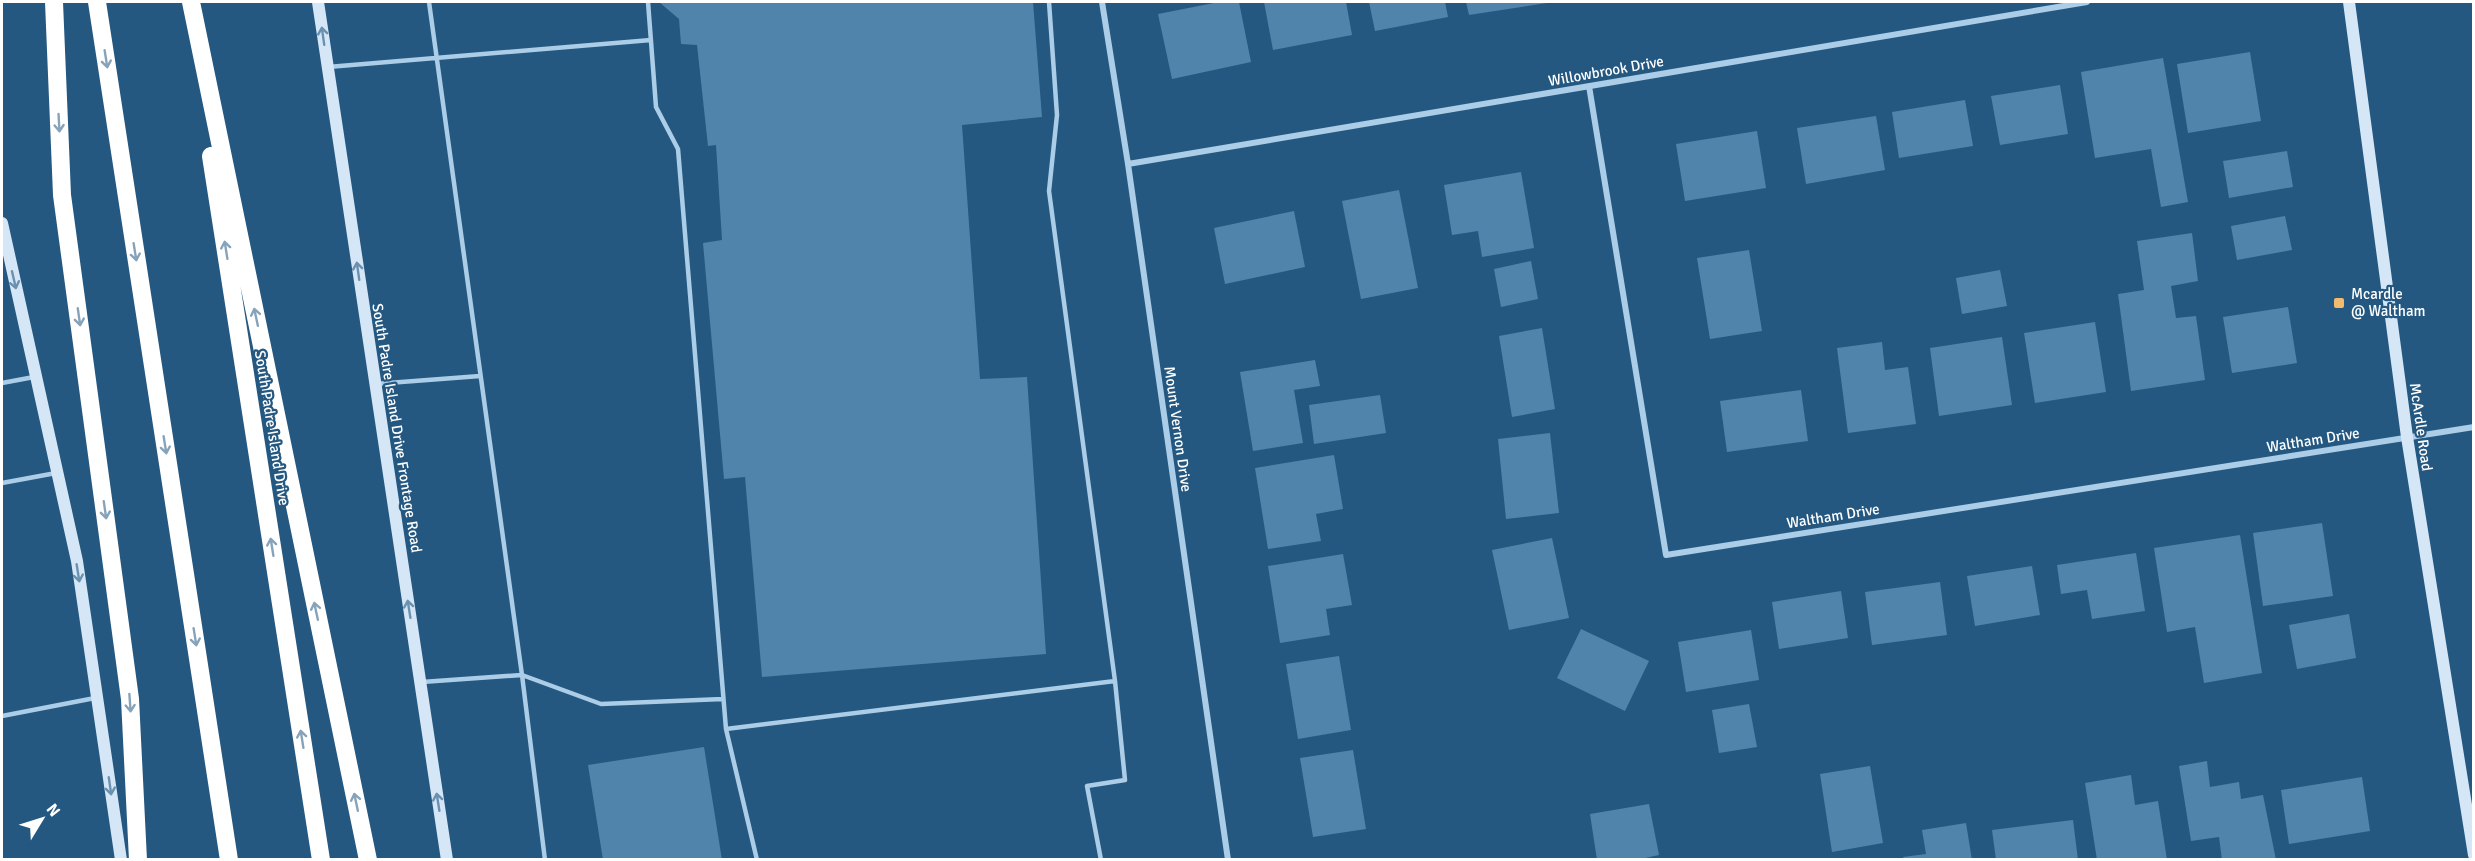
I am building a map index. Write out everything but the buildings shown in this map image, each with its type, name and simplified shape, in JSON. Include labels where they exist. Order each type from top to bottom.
[{"type":"highway","points":[[54,2],[62,195],[130,699],[138,860]]},
{"type":"highway","points":[[97,2],[229,860]]},
{"type":"highway","points":[[189,2],[368,860]]},
{"type":"highway","name":"South Padre Island Drive","points":[[189,2],[321,860]]},
{"type":"main road","name":"South Padre Island Drive Frontage Road","points":[[318,2],[447,860]]},
{"type":"main road","name":"McArdle Road","points":[[2349,2],[2406,437],[2474,855]]},
{"type":"main road","points":[[2,223],[77,561],[121,860]]},
{"type":"street","name":"Mount Vernon Drive","points":[[1102,2],[1128,164],[1228,860]]},
{"type":"street","name":"Willowbrook Drive","points":[[1128,164],[2087,2]]},
{"type":"street","name":"Waltham Drive","points":[[1589,86],[1666,555],[2474,427]]},
{"type":"lane","points":[[429,2],[522,675],[544,860]]},
{"type":"lane","points":[[648,2],[656,107],[678,149],[726,729],[758,860]]},
{"type":"lane","points":[[1048,2],[1057,115],[1049,191],[1115,681],[1125,780],[1087,786],[1101,860]]},
{"type":"lane","points":[[328,67],[651,40]]},
{"type":"lane","points":[[375,384],[480,376]]},
{"type":"lane","points":[[2,383],[36,377]]},
{"type":"lane","points":[[2,483],[58,473]]},
{"type":"lane","points":[[420,682],[522,675],[601,704],[723,699]]},
{"type":"lane","points":[[726,729],[1115,681]]},
{"type":"lane","points":[[2,716],[97,697]]},
{"type":"place","name":"Mcardle @ Waltham","points":[[2339,303]]}]
